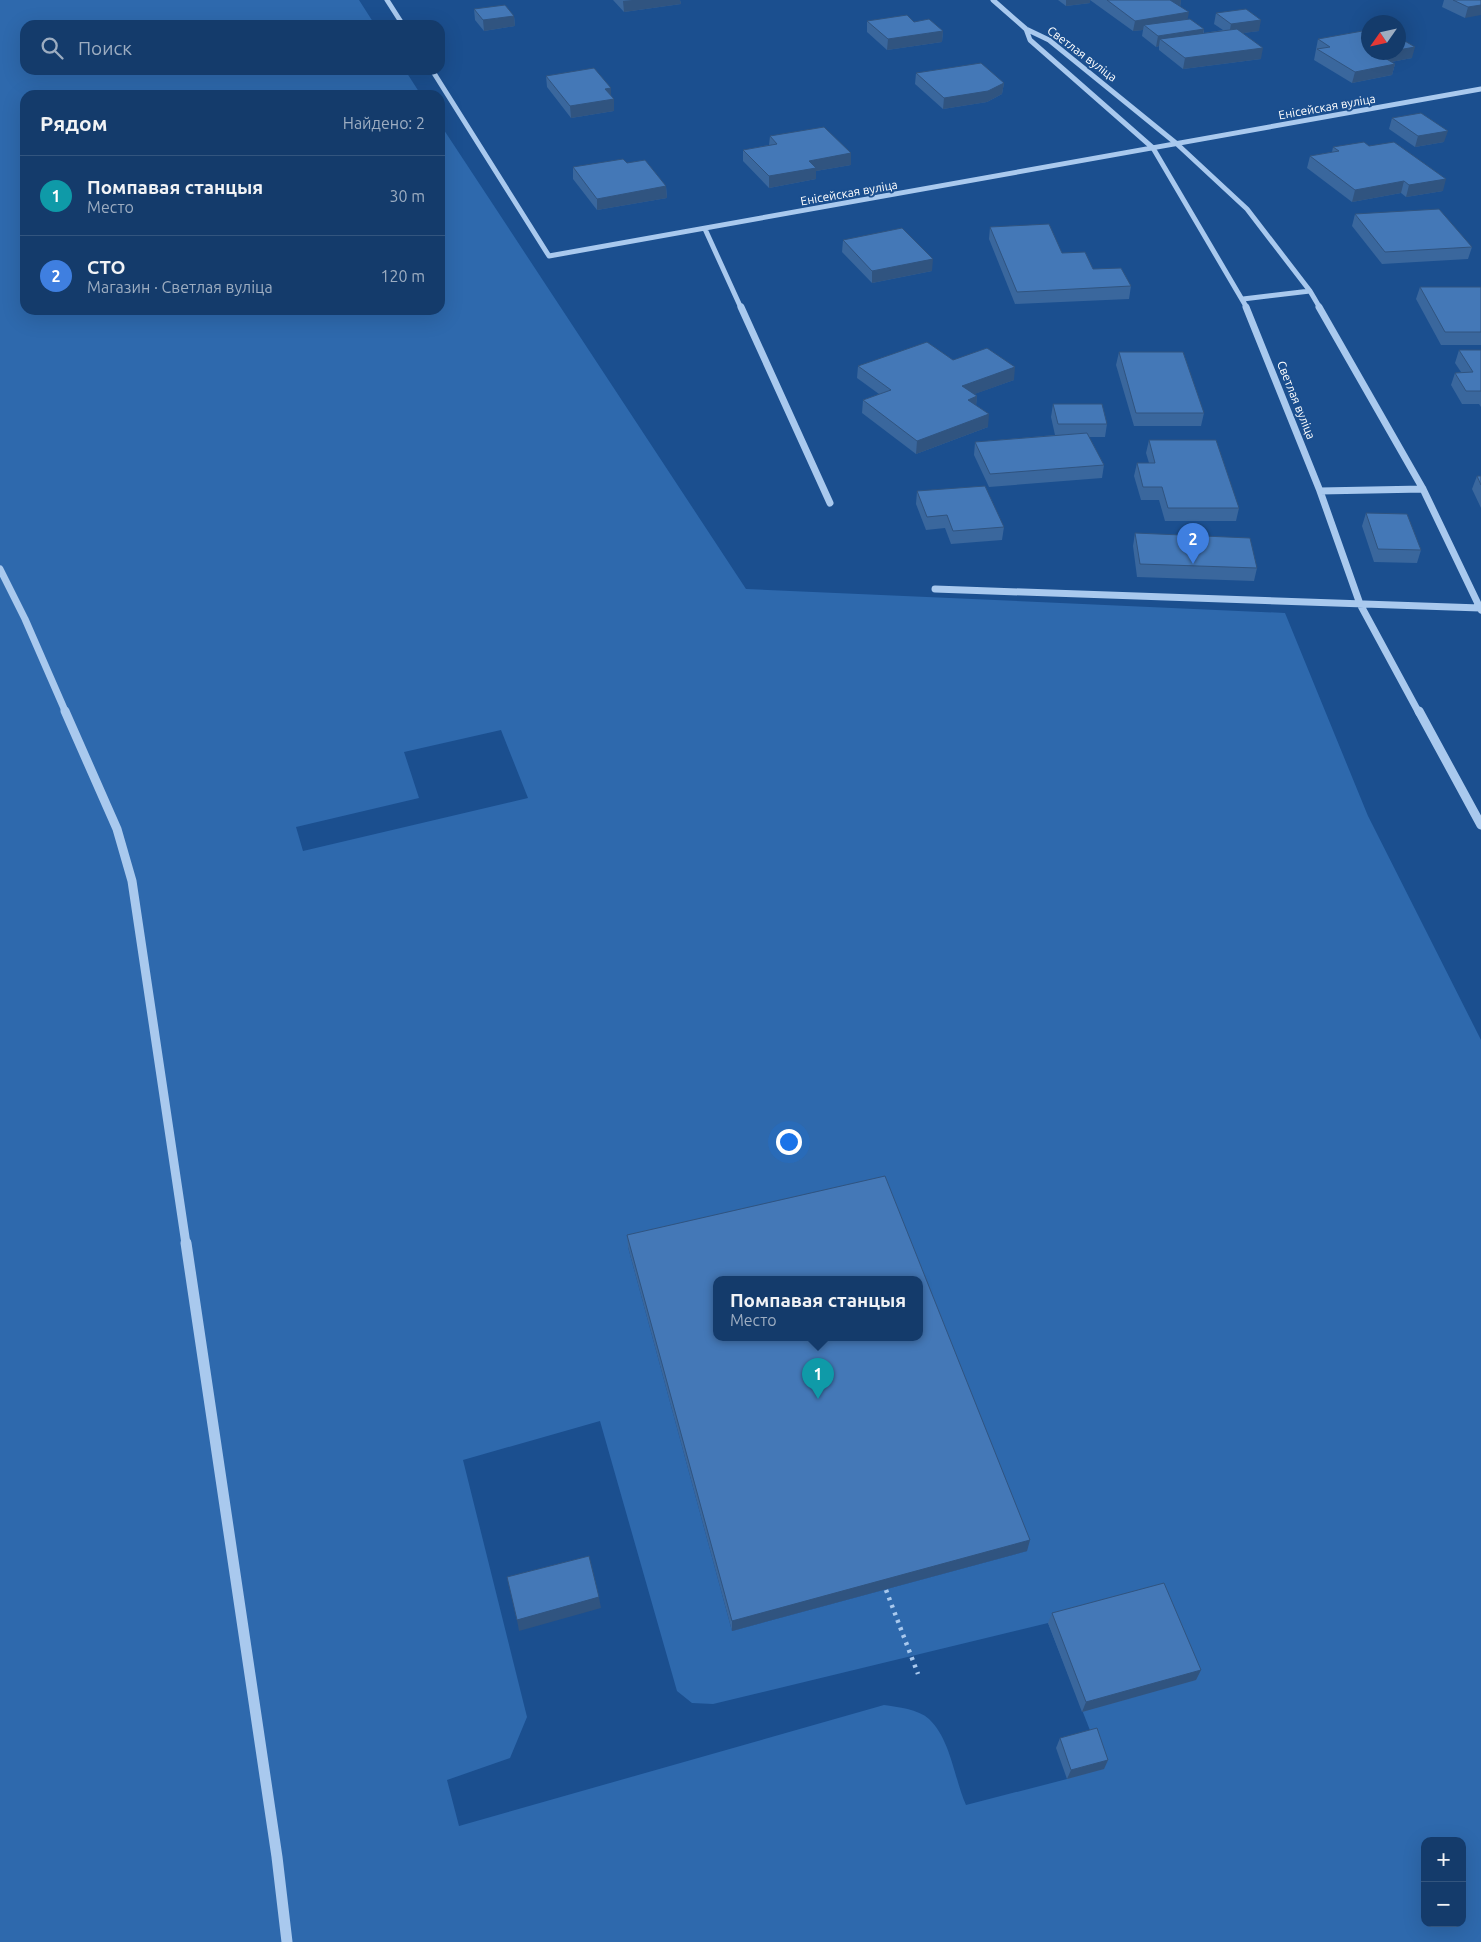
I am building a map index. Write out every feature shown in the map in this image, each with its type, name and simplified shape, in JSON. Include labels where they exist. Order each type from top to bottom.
[{"type":"street","points":[[387,0],[400,20]]},
{"type":"street","name":"Светлая вуліца","points":[[993,0],[1026,29],[1050,40],[1178,144],[1247,209],[1310,290],[1423,490],[1481,609]]},
{"type":"street","name":"Светлая вуліца","points":[[1026,29],[1030,40],[1153,148],[1243,299],[1320,490],[1360,604],[1481,825]]},
{"type":"street","name":"Енісейская вуліца","points":[[435,75],[445,90]]},
{"type":"street","name":"Енісейская вуліца","points":[[1178,144],[1481,89]]},
{"type":"street","name":"Енісейская вуліца","points":[[445,91],[549,256],[1153,148]]},
{"type":"street","points":[[1153,148],[1178,144]]},
{"type":"street","points":[[705,229],[830,503]]},
{"type":"street","points":[[1243,299],[1310,290]]},
{"type":"street","points":[[1320,490],[1423,490]]},
{"type":"street","points":[[0,569],[25,618],[117,829],[132,881],[277,1857],[287,1942]]},
{"type":"street","points":[[935,589],[1481,609]]},
{"type":"path","points":[[886,1590],[918,1674]]},
{"type":"shaded area","points":[[0,0],[359,0],[372,20],[20,20],[20,75],[408,75],[418,90],[20,90],[20,315],[445,315],[445,132],[746,589],[1285,613],[1368,816],[1481,1040],[1481,1942],[0,1942]],"holes":[[[501,730],[528,798],[303,851],[296,827],[419,798],[404,752]],[[883,1189],[918,1276],[923,1276],[923,1290],[1027,1551],[732,1631],[628,1247]],[[600,1421],[677,1691],[692,1703],[713,1704],[1048,1623],[1093,1738],[1067,1779],[966,1805],[947,1748],[929,1719],[908,1709],[884,1705],[459,1826],[447,1780],[510,1758],[527,1717],[463,1460]]]},
{"type":"building","points":[[1107,0],[1170,0],[1189,12],[1135,21]]},
{"type":"building","points":[[1453,0],[1481,0],[1481,5],[1468,7]]},
{"type":"building","points":[[505,5],[514,16],[483,20],[474,9]]},
{"type":"building","points":[[1246,9],[1261,20],[1231,24],[1216,13]]},
{"type":"building","points":[[907,15],[914,22],[929,19],[943,31],[888,39],[867,21]]},
{"type":"building","points":[[1190,19],[1204,29],[1158,36],[1144,25]]},
{"type":"building","points":[[1237,29],[1263,48],[1185,58],[1160,39]]},
{"type":"building","points":[[1361,31],[1361,60],[1388,60],[1395,64],[1355,72],[1317,49],[1330,47],[1318,39]]},
{"type":"building","points":[[1406,42],[1415,47],[1406,49]]},
{"type":"building","points":[[981,63],[1004,83],[988,91],[944,98],[916,73]]},
{"type":"building","points":[[594,68],[611,88],[605,89],[614,99],[570,106],[546,76]]},
{"type":"building","points":[[1421,113],[1448,131],[1418,136],[1392,118]]},
{"type":"building","points":[[824,127],[851,153],[809,161],[816,168],[769,176],[743,150],[777,144],[770,136]]},
{"type":"building","points":[[1364,142],[1369,146],[1394,142],[1446,179],[1409,185],[1404,181],[1355,190],[1310,156],[1339,151],[1333,147]]},
{"type":"building","points":[[623,159],[627,163],[645,160],[666,186],[597,199],[573,167]]},
{"type":"building","points":[[1439,209],[1472,247],[1385,252],[1355,214]]},
{"type":"building","points":[[1049,224],[1062,253],[1085,252],[1093,269],[1121,268],[1131,286],[1017,292],[990,227]]},
{"type":"building","points":[[902,228],[933,259],[872,271],[843,240]]},
{"type":"building","points":[[1420,287],[1481,287],[1481,332],[1445,332]]},
{"type":"building","points":[[927,342],[953,360],[987,348],[1015,367],[962,386],[977,396],[968,400],[989,414],[917,441],[863,400],[891,390],[858,366]]},
{"type":"building","points":[[1459,350],[1481,350],[1481,391],[1466,391],[1455,373],[1473,372]]},
{"type":"building","points":[[1119,352],[1183,352],[1204,413],[1136,413]]},
{"type":"building","points":[[1053,404],[1102,404],[1107,424],[1058,424]]},
{"type":"building","points":[[1087,433],[1104,465],[990,474],[975,442]]},
{"type":"building","points":[[1149,440],[1216,440],[1239,508],[1168,508],[1162,487],[1143,487],[1137,463],[1155,463]]},
{"type":"building","points":[[1477,476],[1481,476],[1481,485]]},
{"type":"building","points":[[985,486],[1004,527],[953,531],[947,515],[927,517],[917,491]]},
{"type":"building","points":[[1366,513],[1407,514],[1421,550],[1378,549]]},
{"type":"building","points":[[1135,533],[1250,538],[1257,568],[1140,564]]},
{"type":"building","points":[[885,1176],[1030,1540],[732,1621],[627,1235]]},
{"type":"building","points":[[589,1556],[599,1597],[517,1620],[507,1577]]},
{"type":"building","points":[[1164,1583],[1201,1670],[1086,1702],[1052,1613]]},
{"type":"building","points":[[1097,1728],[1108,1760],[1071,1770],[1060,1738]]},
{"type":"place","name":"СТО","points":[[1193,564]]},
{"type":"place","name":"Помпавая станцыя","points":[[818,1399]]}]
